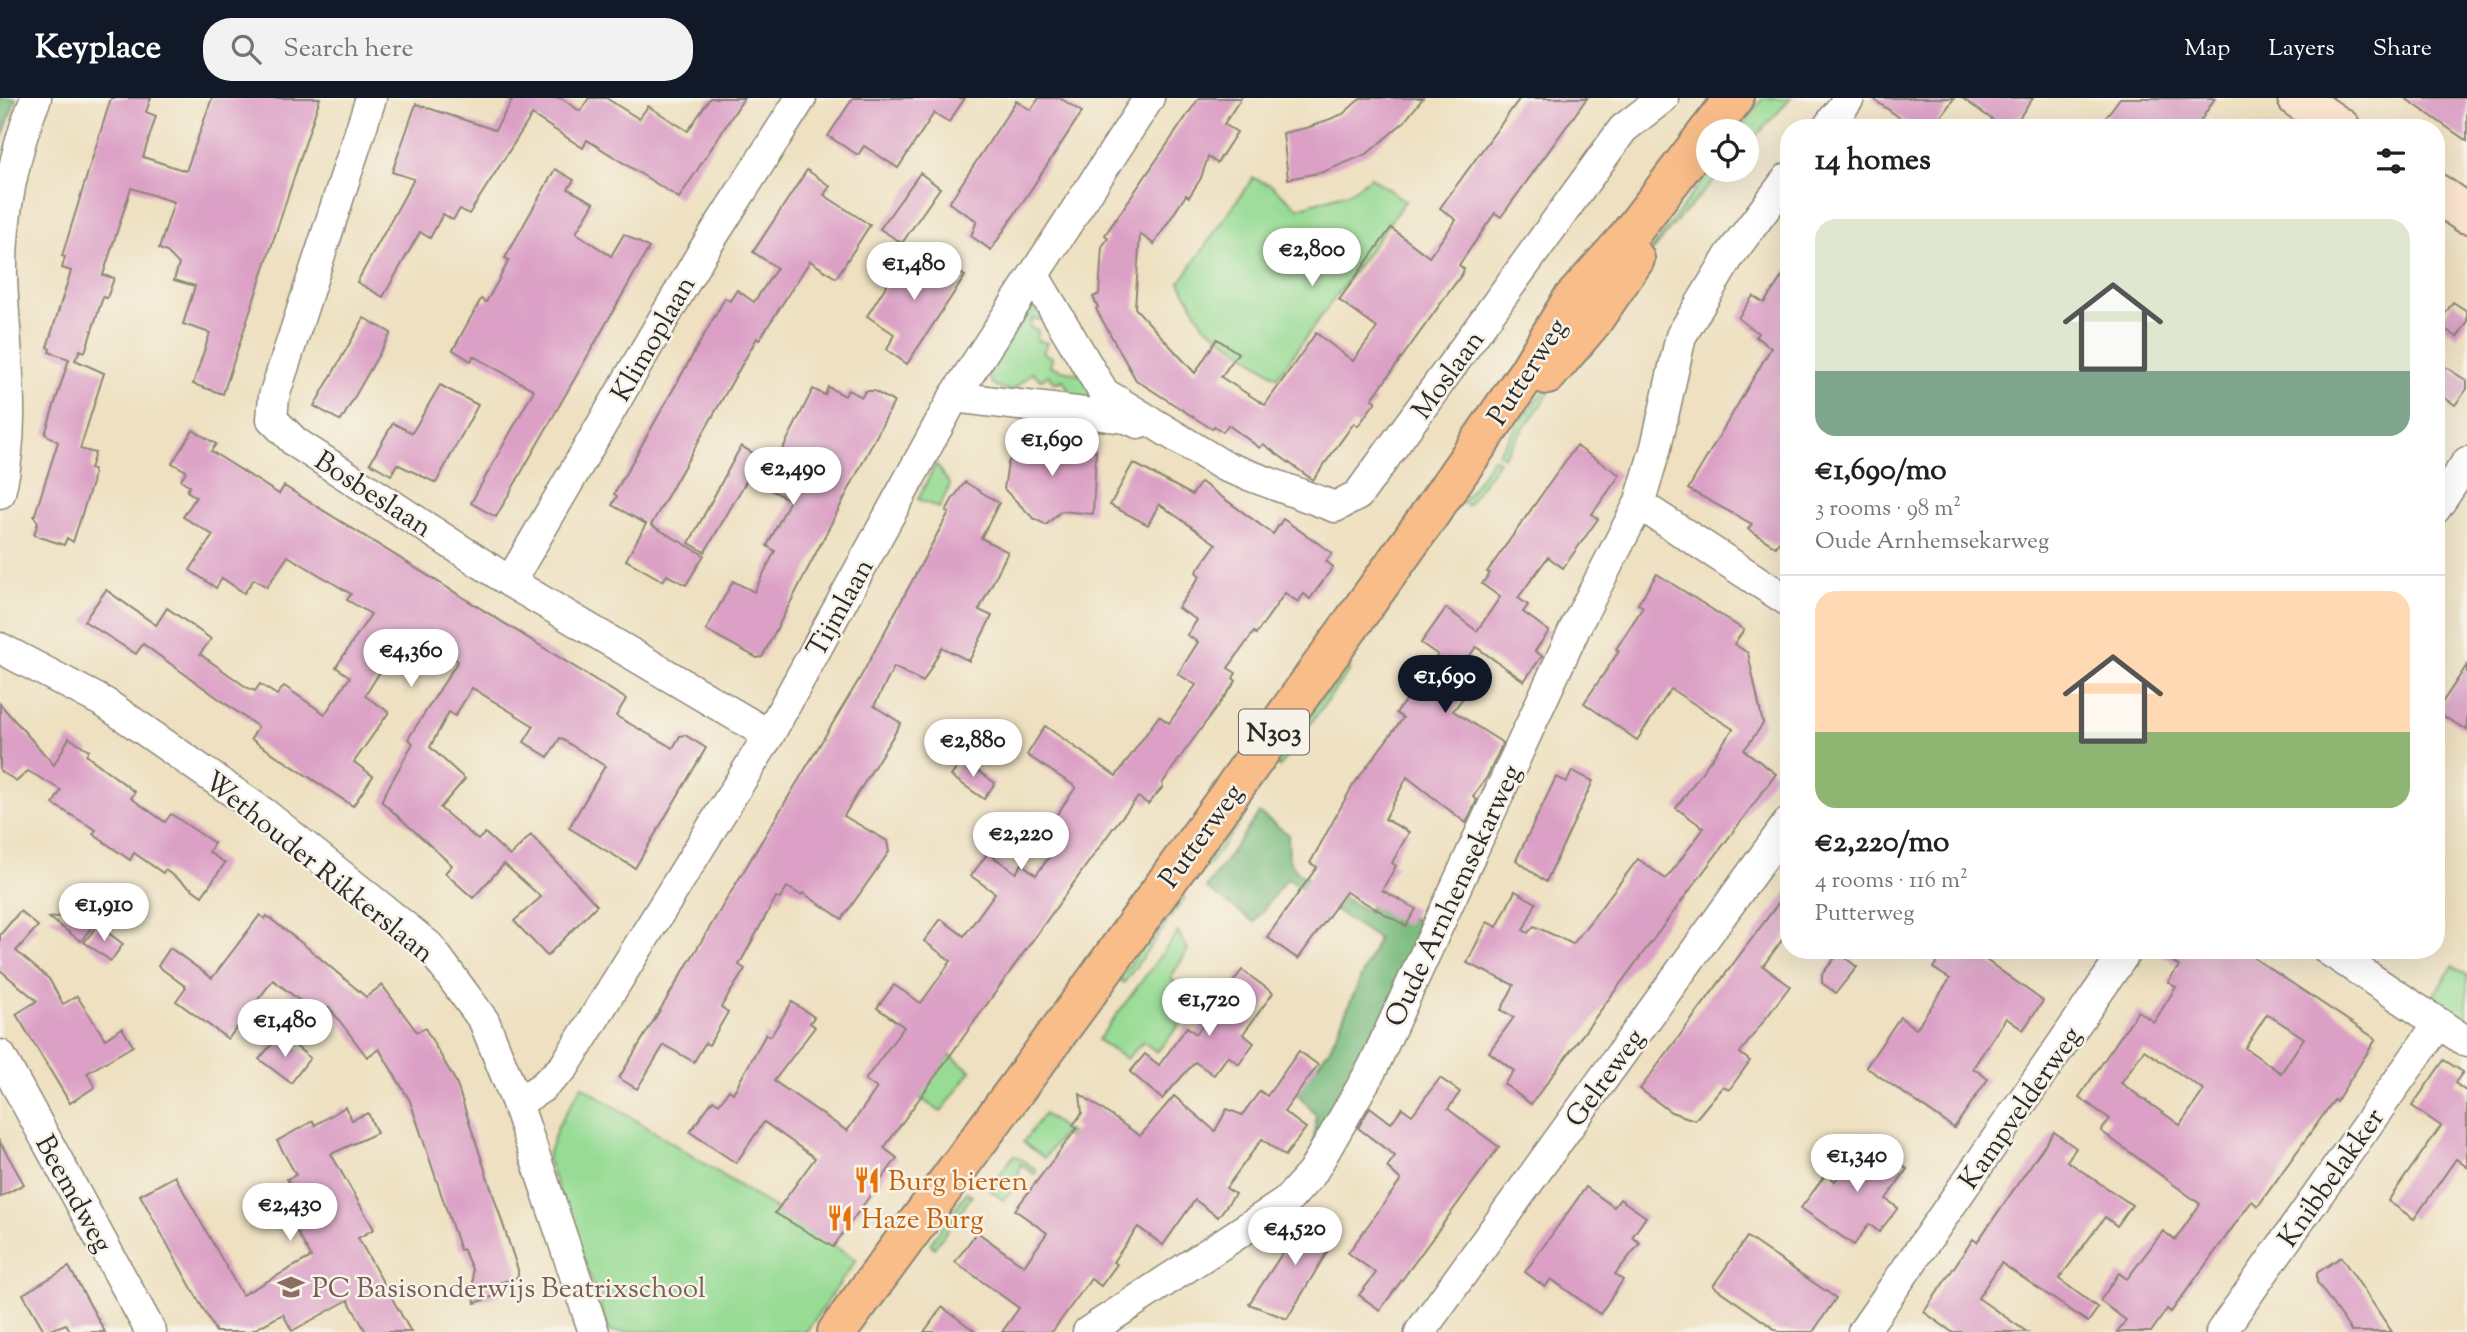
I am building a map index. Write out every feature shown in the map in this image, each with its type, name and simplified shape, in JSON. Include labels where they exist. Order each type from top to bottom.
[{"type":"main road","name":"Putterweg","points":[[1718,119],[1734,98]]},
{"type":"main road","points":[[1738,119],[1754,98]]},
{"type":"main road","name":"Putterweg","points":[[837,1332],[1087,993],[1407,546],[1528,372],[1571,301],[1624,242],[1696,148]]},
{"type":"main road","name":"Putterweg","points":[[866,1332],[1104,992],[1541,383],[1592,322],[1696,176]]},
{"type":"street","points":[[0,494],[8,463],[8,375],[1,272],[10,190],[26,121],[36,98]]},
{"type":"street","name":"Bosbeslaan","points":[[371,98],[274,396],[272,419],[295,442],[510,582],[769,735]]},
{"type":"street","name":"Klimoplaan","points":[[510,582],[702,253],[800,98]]},
{"type":"street","name":"Tijmlaan","points":[[517,1103],[541,1088],[564,1067],[769,735],[954,397],[1149,98]]},
{"type":"street","name":"Moslaan","points":[[1034,276],[1104,393],[1224,466],[1335,507],[1358,495],[1623,129],[1664,98]]},
{"type":"street","points":[[2297,98],[2327,119]]},
{"type":"street","name":"Oude Arnhemsekarweg","points":[[1088,1332],[1286,1202],[1312,1173],[1373,1067],[1577,624],[1639,504],[1656,447],[1681,336],[1730,255],[1780,189]]},
{"type":"street","points":[[2445,199],[2467,214]]},
{"type":"street","name":"Moslaan","points":[[954,397],[1126,418],[1174,437]]},
{"type":"street","points":[[2445,495],[2467,462]]},
{"type":"street","points":[[1639,504],[1780,596]]},
{"type":"street","name":"Wethouder Rikkerslaan","points":[[0,648],[105,702],[265,814],[429,946],[484,1021],[517,1103],[594,1332]]},
{"type":"street","name":"Gelreweg","points":[[1420,1332],[1780,833]]},
{"type":"street","name":"Kampvelderweg","points":[[1863,1332],[2121,959]]},
{"type":"street","points":[[2342,959],[2467,1042]]},
{"type":"street","name":"Knibbelakker","points":[[2221,1332],[2439,1023]]},
{"type":"street","name":"Beemdweg","points":[[0,1055],[151,1332]]},
{"type":"green space","points":[[0,98],[16,98],[0,144]]},
{"type":"green space","points":[[1763,98],[1791,98],[1759,133],[1759,119],[1748,119]]},
{"type":"green space","points":[[1371,177],[1405,201],[1277,377],[1203,324],[1180,282],[1253,178],[1271,185],[1298,208],[1350,192]]},
{"type":"green space","points":[[1701,182],[1713,182],[1680,217],[1617,296]]},
{"type":"green space","points":[[1034,305],[1041,307],[1051,323],[1032,318],[1030,328],[1038,330],[1037,340],[1047,343],[1043,353],[1052,357],[1050,366],[1080,375],[1099,401],[1056,400],[1069,391],[1063,380],[1055,383],[1049,375],[1040,380],[1033,372],[1013,390],[999,388],[990,380],[988,371]]},
{"type":"green space","points":[[1563,374],[1503,457],[1498,453],[1537,399]]},
{"type":"green space","points":[[1493,458],[1499,461],[1467,506],[1462,503]]},
{"type":"green space","points":[[936,464],[950,485],[939,508],[918,499]]},
{"type":"green space","points":[[1345,666],[1350,669],[1279,767],[1274,763]]},
{"type":"green space","points":[[1240,812],[1245,815],[1207,867],[1203,864]]},
{"type":"green space","points":[[1259,813],[1288,834],[1289,860],[1298,873],[1367,911],[1377,899],[1429,927],[1343,1108],[1313,1147],[1316,1115],[1296,1092],[1330,1048],[1378,939],[1287,878],[1254,922],[1206,888]]},
{"type":"green space","points":[[1180,894],[1185,898],[1124,983],[1119,980]]},
{"type":"green space","points":[[1178,932],[1188,950],[1171,977],[1189,1005],[1186,1017],[1157,1052],[1143,1042],[1126,1059],[1098,1040]]},
{"type":"green space","points":[[2453,966],[2467,975],[2467,1022],[2431,999]]},
{"type":"green space","points":[[950,1055],[971,1071],[941,1112],[918,1097]]},
{"type":"green space","points":[[582,1086],[856,1260],[806,1332],[610,1332],[547,1158],[558,1126]]},
{"type":"green space","points":[[1044,1114],[1130,1177],[1123,1177],[1063,1134],[1044,1158],[1023,1142]]},
{"type":"green space","points":[[1014,1155],[1037,1170],[1034,1174],[1020,1164],[1018,1182],[1003,1200],[989,1189]]},
{"type":"green space","points":[[967,1192],[972,1196],[934,1248],[930,1244]]},
{"type":"building","points":[[111,98],[151,98],[146,112],[156,116],[143,157],[186,171],[212,98],[320,98],[223,394],[193,384],[210,333],[183,324],[195,286],[174,280],[179,264],[167,252],[159,249],[174,202],[131,188],[103,275],[114,278],[107,298],[103,297],[85,352],[80,350],[75,360],[104,373],[80,449],[95,453],[90,469],[94,470],[92,483],[73,542],[67,538],[64,545],[34,535],[38,522],[34,517],[58,442],[45,434],[69,359],[49,352],[47,347],[71,271],[62,268],[65,257],[62,256]]},
{"type":"building","points":[[507,98],[561,98],[580,111],[589,98],[606,98],[639,119],[648,106],[688,131],[710,98],[744,98],[679,198],[587,140],[583,148],[532,115],[469,214],[460,209],[453,220],[443,214],[430,238],[420,232],[383,297],[357,282],[414,179],[392,172],[416,104],[495,130],[512,101]]},
{"type":"building","points":[[853,98],[965,98],[949,122],[934,113],[898,168],[864,146],[858,155],[828,136]]},
{"type":"building","points":[[1039,98],[1060,98],[1082,112],[991,250],[971,236],[977,221],[949,203],[1016,101],[1031,110]]},
{"type":"building","points":[[1199,98],[1241,98],[1224,124],[1237,132],[1217,163],[1208,157],[1201,178],[1189,197],[1186,195],[1154,244],[1140,234],[1135,308],[1195,373],[1217,339],[1238,353],[1221,377],[1265,405],[1316,333],[1353,361],[1377,328],[1339,300],[1391,228],[1429,257],[1456,220],[1440,208],[1520,98],[1587,98],[1501,217],[1495,213],[1459,265],[1464,269],[1462,274],[1372,399],[1376,401],[1358,426],[1354,423],[1313,480],[1263,444],[1260,448],[1228,425],[1223,432],[1214,426],[1212,429],[1136,380],[1096,309],[1098,307],[1093,297],[1099,294],[1102,247],[1108,238],[1105,235]]},
{"type":"building","points":[[1361,98],[1423,98],[1404,122],[1367,154],[1323,172],[1288,179],[1283,133],[1310,127],[1343,114]]},
{"type":"building","points":[[1872,98],[1954,98],[1939,119],[1901,119]]},
{"type":"building","points":[[1962,98],[2033,98],[2018,119],[1992,119]]},
{"type":"building","points":[[2120,98],[2215,98],[2202,119],[2105,119]]},
{"type":"building","points":[[2405,98],[2467,98],[2467,141],[2445,126],[2445,119],[2435,119]]},
{"type":"building","points":[[555,169],[574,180],[568,189],[594,203],[576,233],[611,256],[624,234],[649,248],[496,517],[471,503],[534,390],[473,356],[471,361],[453,350],[481,299],[486,302],[498,281],[509,260],[505,258]]},
{"type":"building","points":[[807,170],[830,186],[824,195],[870,225],[836,278],[810,261],[759,340],[757,338],[651,525],[704,555],[686,585],[667,575],[663,581],[626,560],[646,524],[612,505],[617,496],[614,494],[725,298],[730,301],[737,290],[754,302],[777,268],[753,252]]},
{"type":"building","points":[[920,173],[940,188],[902,243],[880,229]]},
{"type":"building","points":[[909,250],[937,268],[940,262],[944,263],[965,276],[907,364],[887,350],[894,334],[867,316]]},
{"type":"building","points":[[1780,280],[1780,541],[1776,547],[1748,529],[1752,524],[1688,489],[1771,348],[1756,337],[1758,333],[1738,318],[1753,296],[1764,303]]},
{"type":"building","points":[[2453,302],[2467,311],[2467,323],[2457,337],[2445,329],[2445,314]]},
{"type":"building","points":[[364,318],[391,333],[341,421],[314,406]]},
{"type":"building","points":[[2445,367],[2467,381],[2467,389],[2455,405],[2445,398]]},
{"type":"building","points":[[440,385],[478,405],[436,483],[397,464],[391,475],[370,463],[393,423],[412,433]]},
{"type":"building","points":[[828,387],[845,396],[848,390],[862,397],[865,391],[874,391],[894,402],[762,657],[757,658],[706,630],[733,581],[754,592],[775,551],[767,546],[790,500],[748,478],[705,552],[689,543],[741,446],[774,466],[813,389],[825,395]]},
{"type":"building","points":[[193,430],[216,444],[211,451],[279,494],[284,486],[626,699],[616,716],[673,748],[680,736],[685,735],[706,748],[635,868],[569,828],[605,766],[560,738],[548,757],[524,742],[534,726],[472,688],[455,716],[449,712],[430,747],[465,779],[440,808],[478,840],[485,833],[510,856],[531,835],[597,905],[547,956],[514,921],[541,897],[504,864],[473,898],[445,873],[452,865],[381,801],[413,743],[408,739],[458,661],[423,639],[417,648],[406,641],[396,657],[391,654],[365,696],[389,712],[354,762],[373,776],[353,806],[251,739],[258,727],[143,644],[136,654],[84,621],[106,590],[156,625],[167,608],[211,639],[200,654],[246,687],[255,691],[260,684],[277,695],[284,686],[325,714],[350,677],[336,667],[371,614],[347,600],[351,594],[288,556],[267,587],[254,579],[244,593],[222,578],[216,588],[190,570],[213,535],[183,517],[196,497],[187,491],[190,486],[181,480],[186,471],[172,463]]},
{"type":"building","points":[[1023,437],[1086,446],[1085,449],[1096,451],[1093,514],[1061,511],[1046,525],[1033,518],[1004,489],[1008,463]]},
{"type":"building","points":[[1576,446],[1620,475],[1592,514],[1598,519],[1563,568],[1548,557],[1518,598],[1528,605],[1523,612],[1549,631],[1535,651],[1542,656],[1524,681],[1476,647],[1447,687],[1463,698],[1453,711],[1503,743],[1487,777],[1473,797],[1477,800],[1466,823],[1407,777],[1385,819],[1409,832],[1392,863],[1396,866],[1382,890],[1416,909],[1406,926],[1346,892],[1298,959],[1267,937],[1317,867],[1310,863],[1353,785],[1403,718],[1396,713],[1438,655],[1421,643],[1446,608],[1477,631],[1500,597],[1482,584],[1490,573],[1487,572]]},
{"type":"building","points":[[1133,463],[1192,495],[1201,482],[1273,534],[1283,519],[1332,553],[1326,561],[1333,567],[1310,599],[1304,594],[1298,602],[1285,593],[1256,634],[1254,632],[1228,668],[1236,673],[1233,678],[1236,681],[1184,752],[1162,784],[1163,787],[1148,804],[1138,797],[1113,828],[884,1148],[897,1158],[833,1247],[775,1213],[815,1158],[764,1122],[736,1163],[690,1132],[713,1100],[719,1104],[729,1090],[733,1093],[766,1034],[771,1036],[792,1002],[814,1017],[810,1023],[815,1027],[774,1081],[847,1131],[877,1088],[865,1080],[904,1027],[877,1008],[894,985],[921,1003],[951,961],[924,941],[941,919],[964,936],[995,893],[971,876],[988,853],[1016,873],[1022,864],[1036,875],[1061,841],[1046,830],[1076,787],[1027,755],[1045,726],[1116,776],[1159,716],[1169,723],[1196,685],[1178,674],[1198,642],[1187,635],[1197,620],[1178,608],[1200,576],[1196,572],[1216,544],[1159,504],[1148,525],[1110,505]]},
{"type":"building","points":[[965,482],[999,503],[981,538],[1008,552],[979,610],[992,616],[969,661],[942,647],[923,682],[894,667],[874,706],[901,723],[844,816],[887,841],[889,852],[842,919],[803,893],[801,895],[787,887],[780,899],[776,897],[739,965],[745,969],[721,1007],[728,1012],[709,1045],[705,1043],[694,1062],[664,1045],[637,1089],[619,1078],[860,678],[949,512],[946,511]]},
{"type":"building","points":[[1657,574],[1744,630],[1734,644],[1748,653],[1763,724],[1744,750],[1776,774],[1531,1104],[1504,1084],[1514,1071],[1489,1052],[1514,1017],[1501,1010],[1514,985],[1467,963],[1487,922],[1497,927],[1515,891],[1536,903],[1523,930],[1528,933],[1534,926],[1573,944],[1638,859],[1666,879],[1704,828],[1676,808],[1733,729],[1671,689],[1637,740],[1584,703],[1619,651],[1616,649],[1643,607],[1638,604]]},
{"type":"building","points":[[2467,665],[2467,730],[2445,717],[2445,698]]},
{"type":"building","points":[[0,704],[54,765],[69,738],[89,750],[86,755],[135,792],[131,798],[165,822],[171,814],[214,843],[209,852],[225,863],[202,896],[165,870],[163,873],[134,853],[130,860],[93,834],[96,830],[53,804],[61,790],[28,771],[17,781],[0,771]]},
{"type":"building","points":[[963,760],[995,783],[984,799],[951,776]]},
{"type":"building","points":[[1572,771],[1593,781],[1546,882],[1516,860],[1556,777],[1567,782]]},
{"type":"building","points":[[1780,901],[1780,943],[1763,966],[1790,986],[1740,1053],[1750,1061],[1729,1090],[1723,1086],[1695,1120],[1671,1112],[1640,1089]]},
{"type":"building","points":[[20,911],[38,926],[16,951],[49,979],[63,1004],[77,996],[105,1039],[122,1028],[133,1046],[87,1073],[95,1087],[70,1103],[16,1014],[37,1001],[0,970],[0,935]]},
{"type":"building","points":[[78,914],[93,925],[81,941],[49,918]]},
{"type":"building","points":[[260,915],[265,919],[267,916],[366,997],[382,985],[417,1032],[425,1028],[456,1082],[518,1270],[518,1277],[496,1284],[500,1294],[475,1303],[472,1269],[463,1249],[460,1250],[410,1101],[379,1049],[367,1057],[329,1007],[321,1017],[273,980],[228,1039],[176,1001],[186,987],[158,966],[170,948],[212,978]]},
{"type":"building","points":[[98,925],[123,944],[111,961],[84,942]]},
{"type":"building","points":[[1834,959],[1847,959],[1857,967],[1836,993],[1822,983],[1822,974]]},
{"type":"building","points":[[1939,959],[1985,959],[2043,1001],[2023,1030],[2006,1018],[1973,1068],[1988,1079],[1954,1128],[1866,1067],[1900,1017],[1916,1029],[1950,979],[1933,968]]},
{"type":"building","points":[[2168,959],[2256,959],[2376,1039],[2336,1102],[2334,1100],[2258,1206],[2252,1201],[2171,1312],[2167,1309],[2151,1332],[2117,1332],[2126,1320],[2100,1301],[2119,1273],[2127,1279],[2163,1231],[2175,1240],[2200,1204],[2101,1131],[2110,1119],[2079,1097],[2138,1011],[2154,1022],[2176,987],[2168,982],[2179,966]],"holes":[[[2267,1014],[2304,1038],[2281,1073],[2245,1048]],[[2144,1050],[2204,1090],[2180,1125],[2121,1083]]]},
{"type":"building","points":[[1242,970],[1273,993],[1243,1034],[1254,1043],[1239,1064],[1228,1056],[1214,1075],[1195,1062],[1162,1099],[1130,1072],[1145,1054],[1159,1065],[1187,1027],[1196,1034]]},
{"type":"building","points":[[281,1034],[310,1058],[291,1083],[259,1059]]},
{"type":"building","points":[[1299,1051],[1318,1065],[1284,1112],[1306,1128],[1285,1156],[1262,1139],[1226,1188],[1235,1194],[1218,1217],[1195,1200],[1163,1245],[1138,1227],[1113,1262],[1117,1264],[1101,1286],[1091,1279],[1052,1332],[1002,1332],[1019,1308],[955,1262],[977,1232],[1024,1266],[1047,1233],[1015,1210],[1077,1128],[1073,1125],[1082,1113],[1080,1094],[1140,1136],[1174,1096],[1215,1131],[1227,1109],[1242,1115],[1260,1091],[1267,1096]]},
{"type":"building","points":[[2444,1060],[2463,1072],[2455,1083],[2467,1092],[2467,1167],[2456,1159],[2414,1219],[2388,1201],[2441,1126],[2412,1106]]},
{"type":"building","points":[[1440,1078],[1460,1092],[1448,1109],[1499,1147],[1380,1310],[1359,1295],[1376,1273],[1348,1253],[1401,1180],[1387,1167],[1395,1156],[1358,1128],[1370,1107],[1391,1123],[1402,1108],[1412,1115]]},
{"type":"building","points":[[345,1107],[352,1120],[368,1113],[377,1133],[331,1154],[374,1229],[358,1238],[411,1332],[366,1332],[348,1300],[292,1331],[283,1314],[250,1332],[216,1332],[140,1195],[175,1176],[242,1295],[311,1257],[295,1228],[309,1220],[287,1179],[296,1175],[277,1141],[313,1121],[315,1125]]},
{"type":"building","points":[[2054,1132],[2076,1148],[2067,1161],[2132,1205],[2117,1226],[2105,1217],[2059,1279],[2098,1308],[2088,1322],[2001,1263],[1978,1298],[2027,1332],[1952,1332],[1924,1312],[1973,1239],[1977,1242]]},
{"type":"building","points":[[1866,1139],[1907,1169],[1886,1199],[1898,1208],[1879,1232],[1869,1224],[1854,1245],[1801,1208],[1826,1174],[1835,1181]]},
{"type":"building","points":[[0,1142],[24,1184],[0,1197]]},
{"type":"building","points":[[1586,1187],[1614,1207],[1620,1199],[1646,1217],[1632,1237],[1640,1243],[1615,1274],[1623,1280],[1600,1314],[1551,1279],[1545,1287],[1525,1272]]},
{"type":"building","points":[[1310,1211],[1339,1232],[1287,1319],[1249,1304]]},
{"type":"building","points":[[1747,1237],[1836,1298],[1813,1332],[1779,1332],[1713,1286]]},
{"type":"building","points":[[2341,1257],[2392,1332],[2352,1332],[2317,1282],[2317,1273]]},
{"type":"building","points":[[69,1267],[105,1332],[71,1332],[66,1324],[45,1332],[23,1294]]},
{"type":"building","points":[[942,1307],[976,1332],[924,1332]]},
{"type":"place","name":"Burg bieren","points":[[867,1180]]},
{"type":"place","name":"Haze Burg","points":[[840,1218]]},
{"type":"place","name":"PC Basisonderwijs Beatrixschool","points":[[291,1287]]}]
